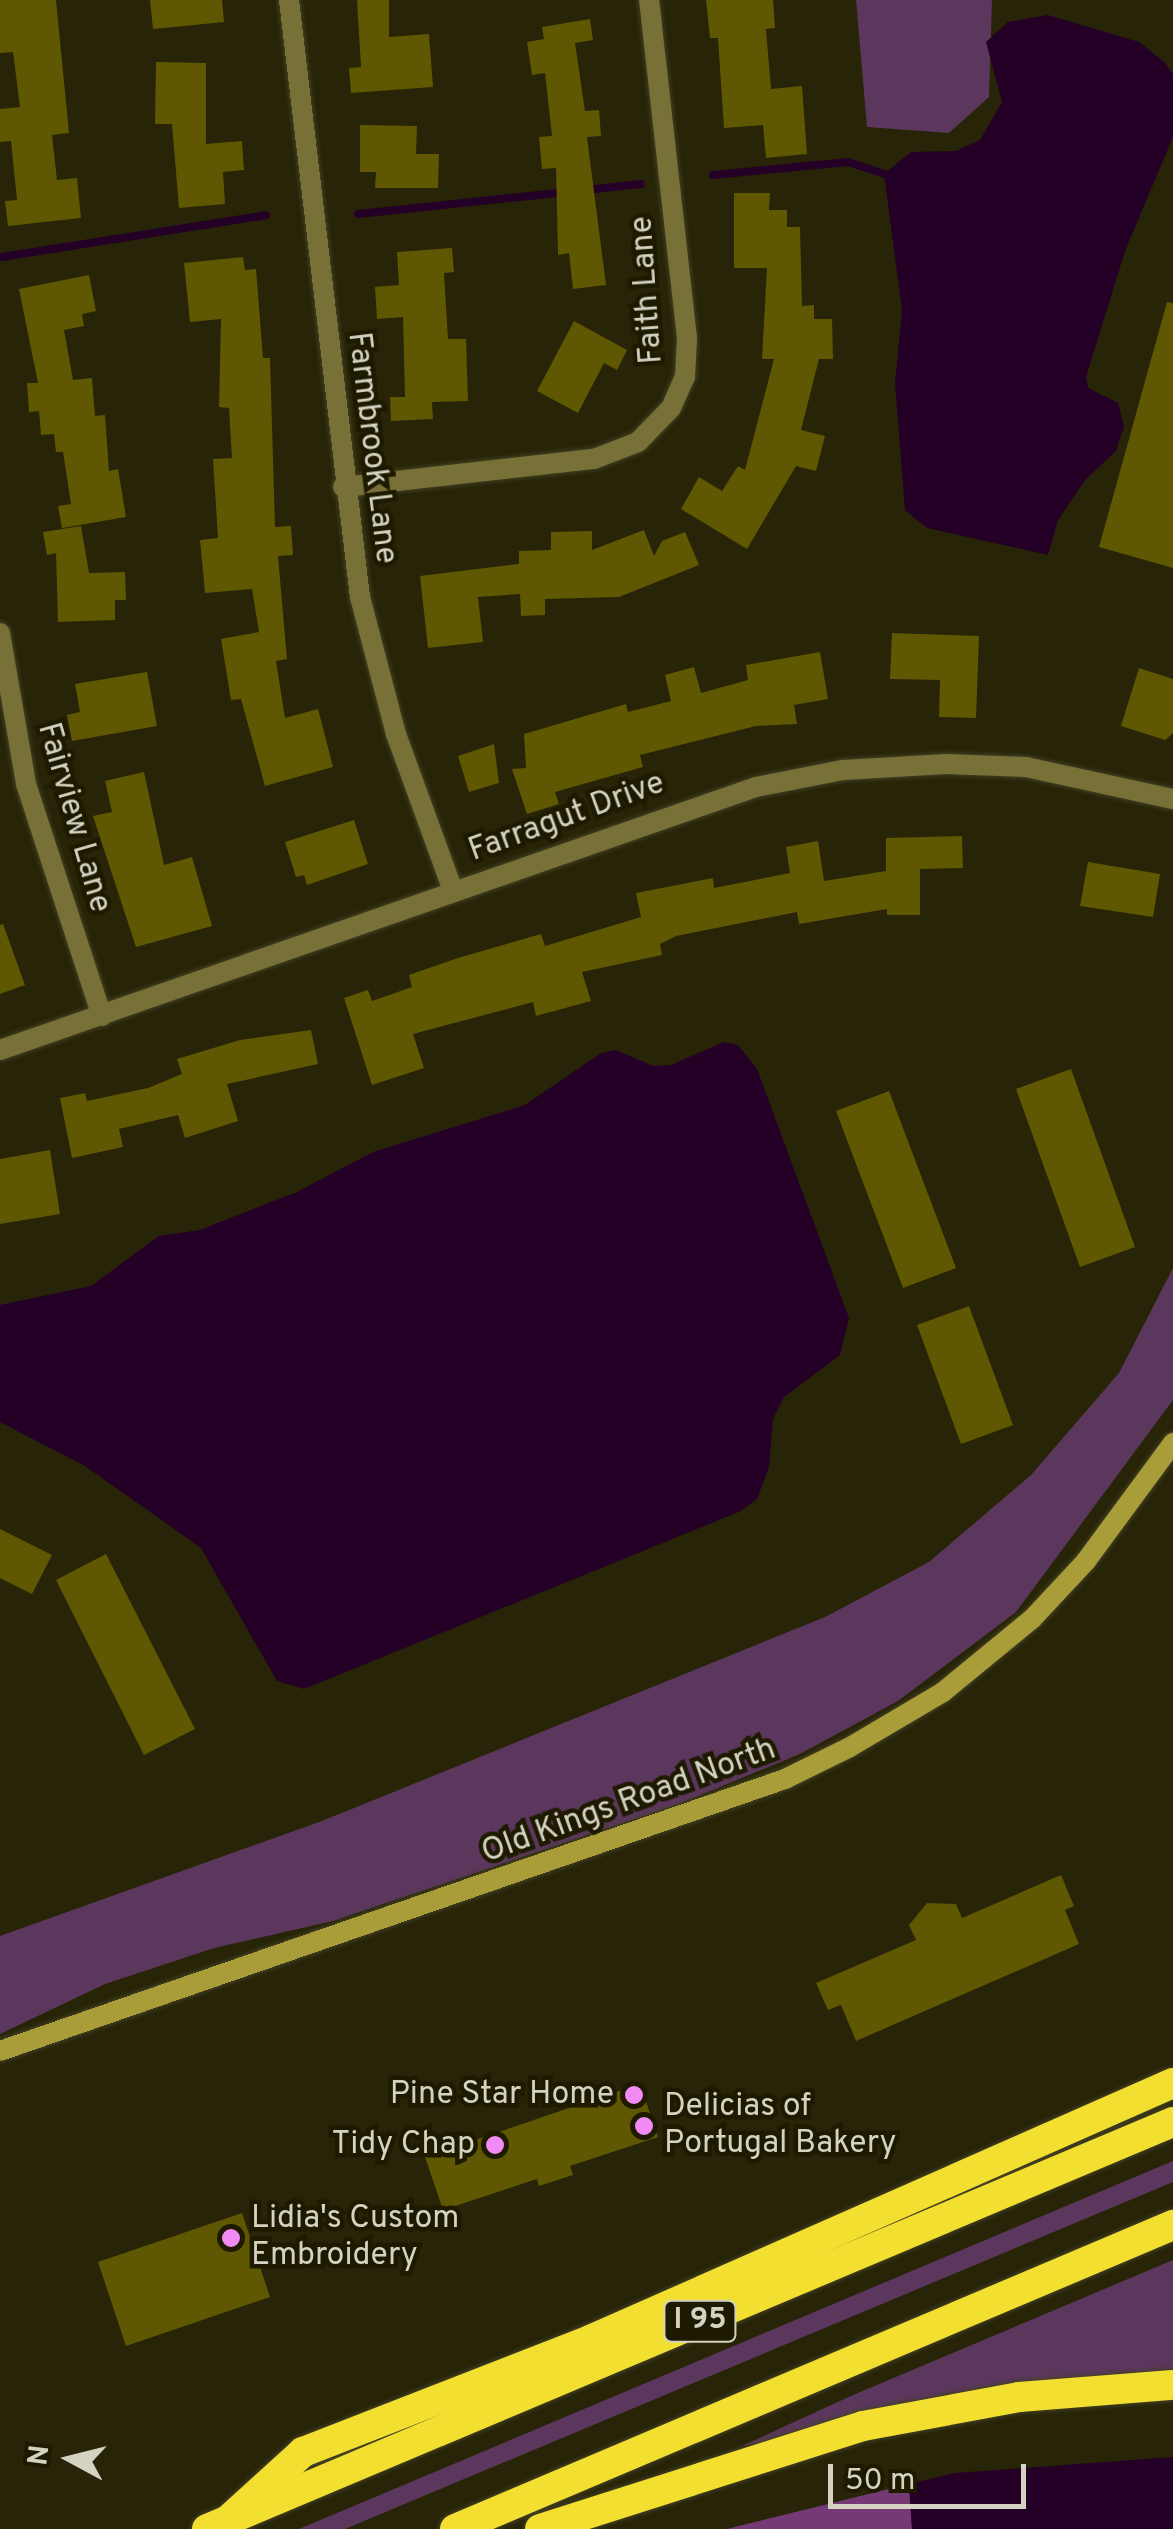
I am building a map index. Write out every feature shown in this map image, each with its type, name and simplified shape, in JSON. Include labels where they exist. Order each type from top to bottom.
[{"type":"highway","points":[[217,2525],[303,2452],[590,2340],[1173,2083]]},
{"type":"highway","name":"I 95","points":[[217,2525],[1173,2122]]},
{"type":"highway","points":[[455,2529],[1173,2225]]},
{"type":"highway","points":[[540,2529],[864,2426],[1019,2397],[1173,2385]]},
{"type":"street","name":"Farmbrook Lane","points":[[289,0],[344,488],[372,648],[453,890]]},
{"type":"street","name":"Faith Lane","points":[[344,488],[594,459],[638,442],[671,408],[685,377],[687,338],[649,0]]},
{"type":"street","name":"Fairview Lane","points":[[0,634],[26,784],[102,1016]]},
{"type":"street","name":"Farragut Drive","points":[[0,1050],[711,799],[843,770],[1026,767],[1173,798]]},
{"type":"street","name":"Old Kings Road North","points":[[0,2052],[784,1779],[850,1747],[942,1692],[1032,1619],[1086,1561],[1173,1443]]},
{"type":"shaded area","points":[[856,0],[992,0],[989,97],[949,133],[867,127]]},
{"type":"shaded area","points":[[1048,15],[1139,42],[1164,62],[1173,74],[1173,137],[1125,251],[1086,377],[1088,388],[1118,403],[1124,427],[1116,451],[1086,479],[1058,520],[1048,555],[927,528],[905,510],[895,383],[902,310],[884,174],[911,152],[956,151],[980,140],[1002,102],[986,42],[1008,22]]},
{"type":"shaded area","points":[[724,1042],[738,1045],[757,1069],[849,1318],[840,1355],[784,1397],[773,1419],[769,1467],[757,1499],[741,1511],[304,1689],[277,1681],[201,1548],[85,1466],[0,1422],[0,1305],[91,1286],[159,1236],[200,1230],[297,1192],[373,1152],[525,1105],[601,1053],[616,1050],[653,1066],[671,1065]]},
{"type":"shaded area","points":[[1173,1268],[1173,1400],[1016,1612],[898,1701],[800,1754],[676,1805],[333,1921],[214,1948],[105,1984],[0,2034],[0,1936],[322,1821],[825,1617],[929,1562],[1031,1475],[1119,1373]]},
{"type":"shaded area","points":[[1173,2161],[1173,2182],[345,2529],[299,2529]]},
{"type":"shaded area","points":[[1173,2260],[1173,2376],[742,2446],[853,2395]]},
{"type":"shaded area","points":[[1173,2457],[1173,2529],[912,2529],[909,2484],[955,2473]]},
{"type":"shaded area","points":[[909,2484],[912,2529],[727,2529]]},
{"type":"building","points":[[0,0],[56,0],[69,133],[52,135],[57,180],[77,178],[81,218],[8,226],[5,201],[17,200],[11,141],[0,142],[0,109],[20,107],[13,52],[0,53]]},
{"type":"building","points":[[150,0],[222,0],[224,22],[153,29]]},
{"type":"building","points":[[357,0],[389,0],[389,37],[429,34],[433,87],[351,93],[349,68],[361,67]]},
{"type":"building","points":[[706,0],[773,0],[775,28],[766,29],[771,89],[802,86],[807,154],[766,158],[763,125],[724,128],[718,38],[710,38]]},
{"type":"building","points":[[590,19],[593,40],[575,43],[585,111],[599,110],[601,136],[587,137],[606,285],[573,289],[569,253],[558,255],[556,168],[542,169],[539,137],[552,136],[545,73],[532,75],[527,42],[544,39],[542,27]]},
{"type":"building","points":[[156,62],[206,63],[206,144],[242,141],[244,170],[223,172],[225,204],[179,208],[172,124],[155,124]]},
{"type":"building","points":[[360,125],[417,126],[416,154],[439,154],[438,188],[375,188],[376,172],[360,172]]},
{"type":"building","points":[[734,193],[770,193],[769,210],[787,210],[787,227],[800,227],[802,306],[814,305],[814,319],[832,319],[833,359],[819,359],[801,430],[825,436],[816,471],[796,466],[747,549],[681,509],[699,477],[722,491],[738,466],[745,470],[774,359],[762,359],[767,268],[734,268]]},
{"type":"building","points":[[452,248],[454,272],[444,273],[448,339],[466,339],[468,401],[432,402],[433,419],[391,421],[390,397],[405,397],[403,317],[377,319],[375,287],[399,285],[397,252]]},
{"type":"building","points":[[243,257],[245,270],[256,269],[263,358],[270,358],[275,527],[291,526],[293,555],[278,556],[287,659],[276,661],[285,718],[318,709],[333,767],[265,786],[241,699],[231,700],[221,639],[259,632],[252,589],[205,593],[200,540],[218,538],[213,459],[232,458],[229,408],[219,407],[221,319],[190,322],[184,263]]},
{"type":"building","points":[[89,275],[96,311],[82,314],[84,326],[64,330],[73,380],[92,378],[95,416],[105,415],[109,471],[118,469],[126,517],[62,528],[58,506],[71,504],[63,452],[56,452],[54,434],[41,435],[39,411],[29,412],[27,383],[38,383],[19,289]]},
{"type":"building","points":[[1167,302],[1173,303],[1173,568],[1099,547]]},
{"type":"building","points":[[574,321],[627,350],[617,370],[604,363],[578,413],[537,391]]},
{"type":"building","points":[[81,526],[89,573],[125,572],[126,600],[115,600],[115,620],[58,622],[56,553],[47,555],[43,532]]},
{"type":"building","points":[[644,530],[654,556],[662,541],[685,532],[699,565],[619,597],[545,599],[545,615],[521,616],[520,594],[478,597],[483,642],[428,648],[420,576],[519,564],[519,551],[551,550],[551,532],[592,531],[592,550]]},
{"type":"building","points":[[892,633],[979,636],[976,718],[939,717],[940,680],[890,679]]},
{"type":"building","points":[[820,652],[828,699],[794,705],[797,724],[756,726],[640,755],[643,767],[555,792],[559,804],[527,814],[512,769],[526,768],[524,734],[626,704],[628,712],[671,701],[665,675],[694,667],[701,693],[748,680],[746,665]]},
{"type":"building","points":[[1139,668],[1173,679],[1173,733],[1165,740],[1121,726]]},
{"type":"building","points":[[147,672],[157,726],[72,741],[67,715],[80,712],[75,684]]},
{"type":"building","points":[[494,744],[499,783],[469,792],[458,756]]},
{"type":"building","points":[[144,772],[164,865],[192,857],[212,926],[136,947],[93,816],[112,812],[105,781]]},
{"type":"building","points":[[354,820],[368,864],[307,885],[304,875],[296,877],[285,842]]},
{"type":"building","points":[[962,836],[963,868],[920,869],[920,915],[887,915],[887,909],[799,924],[797,912],[676,936],[660,944],[662,955],[582,972],[591,1001],[536,1016],[533,1002],[413,1034],[424,1068],[372,1085],[344,998],[368,990],[372,1001],[412,987],[409,975],[458,958],[541,934],[545,946],[641,917],[636,893],[713,878],[714,888],[790,873],[786,847],[818,841],[824,881],[886,871],[886,838]]},
{"type":"building","points":[[1088,862],[1160,874],[1153,917],[1080,906]]},
{"type":"building","points":[[3,924],[25,985],[0,994],[0,925]]},
{"type":"building","points":[[311,1030],[318,1064],[227,1084],[238,1121],[185,1138],[178,1115],[119,1129],[123,1147],[72,1158],[60,1098],[85,1093],[87,1101],[148,1088],[182,1074],[177,1059],[240,1040]]},
{"type":"building","points":[[1071,1069],[1135,1247],[1080,1267],[1016,1089]]},
{"type":"building","points":[[889,1091],[956,1268],[903,1288],[836,1111]]},
{"type":"building","points":[[50,1150],[60,1214],[0,1224],[0,1159]]},
{"type":"building","points":[[969,1306],[1013,1425],[961,1444],[917,1325]]},
{"type":"building","points":[[0,1529],[52,1555],[32,1594],[0,1578]]},
{"type":"building","points":[[106,1554],[195,1729],[144,1755],[56,1580]]},
{"type":"building","points":[[1061,1875],[1074,1906],[1065,1910],[1079,1944],[856,2041],[841,2005],[828,2010],[816,1983],[916,1940],[909,1925],[927,1903],[956,1904],[962,1918]]},
{"type":"building","points":[[640,2084],[658,2137],[570,2166],[573,2175],[539,2186],[537,2179],[443,2210],[425,2157]]},
{"type":"building","points":[[242,2213],[270,2297],[126,2346],[98,2262]]},
{"type":"waterway","points":[[713,175],[848,162],[884,174]]},
{"type":"waterway","points":[[586,190],[641,184]]},
{"type":"waterway","points":[[358,214],[567,192]]},
{"type":"waterway","points":[[2,257],[266,215]]},
{"type":"place","name":"Pine Star Home","points":[[634,2095]]},
{"type":"place","name":"Delicias of Portugal Bakery","points":[[644,2126]]},
{"type":"place","name":"Tidy Chap","points":[[495,2145]]},
{"type":"place","name":"Lidia's Custom Embroidery","points":[[231,2238]]}]
